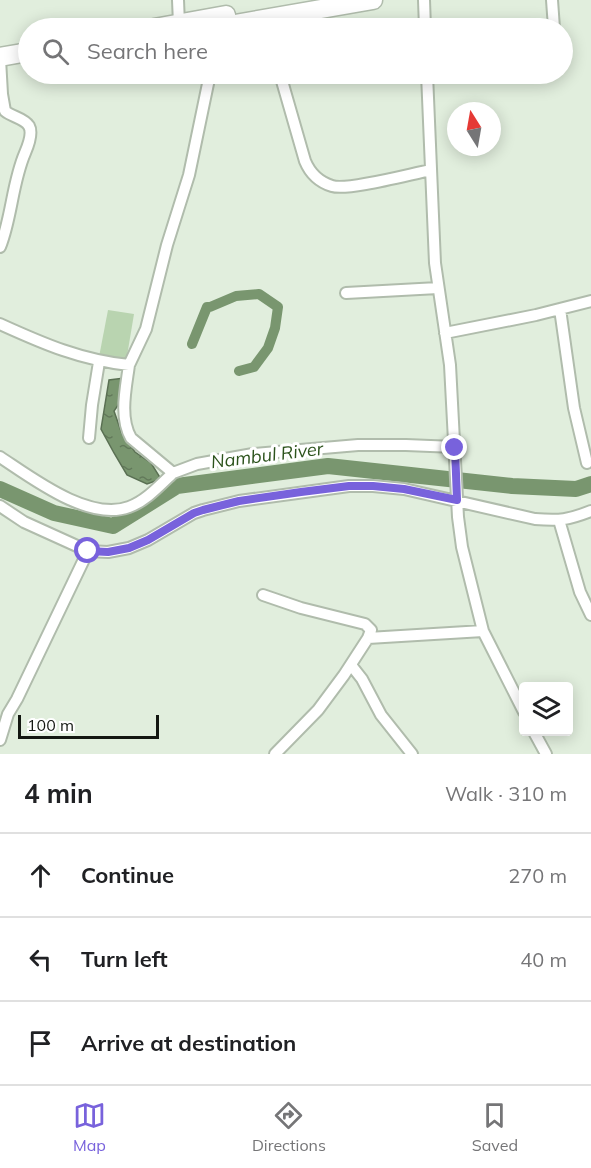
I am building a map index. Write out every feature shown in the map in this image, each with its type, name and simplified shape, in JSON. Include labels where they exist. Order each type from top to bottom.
[{"type":"main road","points":[[243,18],[310,0]]},
{"type":"main road","points":[[292,18],[373,0]]},
{"type":"main road","points":[[0,63],[18,56]]},
{"type":"main road","points":[[0,63],[18,63]]},
{"type":"street","points":[[178,0],[179,18]]},
{"type":"street","points":[[424,0],[425,18]]},
{"type":"street","points":[[552,0],[553,18]]},
{"type":"street","points":[[0,63],[5,111],[26,123],[31,133],[17,171],[6,231],[0,247]]},
{"type":"street","points":[[173,473],[131,438],[126,424],[125,397],[129,365],[146,329],[167,245],[189,175],[208,84]]},
{"type":"street","points":[[283,84],[305,161],[309,170],[324,182],[333,187],[353,186],[431,170]]},
{"type":"street","points":[[427,84],[435,263],[450,364],[458,517],[462,547],[483,631],[519,702]]},
{"type":"street","points":[[346,293],[438,288]]},
{"type":"street","points":[[445,333],[591,301]]},
{"type":"street","points":[[560,309],[574,408],[587,463]]},
{"type":"street","points":[[0,324],[57,349],[99,362],[129,365]]},
{"type":"street","points":[[89,438],[99,362]]},
{"type":"street","points":[[0,457],[65,498],[84,506],[104,509],[127,508],[148,495],[173,473],[197,464],[253,454],[358,445],[455,448]]},
{"type":"street","points":[[0,506],[24,522],[88,551],[108,552],[129,548],[148,540],[203,510],[239,501],[349,486],[373,486],[457,495],[536,519],[574,518],[591,511]]},
{"type":"street","points":[[559,520],[580,592],[591,615]]},
{"type":"street","points":[[0,738],[8,714],[88,551]]},
{"type":"street","points":[[263,595],[301,608],[365,624],[371,630],[351,665],[318,710],[275,754]]},
{"type":"street","points":[[368,638],[483,631]]},
{"type":"street","points":[[351,665],[362,679],[381,715],[412,754]]},
{"type":"street","points":[[536,736],[546,754]]},
{"type":"shaded area","points":[[108,310],[134,314],[126,362],[99,357]]},
{"type":"water","points":[[124,378],[123,398],[114,411],[122,434],[135,452],[151,463],[161,479],[147,484],[127,475],[101,429],[109,380]]},
{"type":"waterway","points":[[192,344],[207,307],[236,296],[259,294],[278,307],[275,328],[268,348],[254,367],[239,371]]},
{"type":"waterway","name":"Nambul River","points":[[0,489],[54,513],[113,526],[177,486],[328,466],[512,486],[576,489],[591,484]]},
{"type":"route","points":[[88,551],[108,552],[129,548],[203,510],[239,501],[301,492],[349,486],[373,486],[404,489],[457,500],[455,448]]}]
